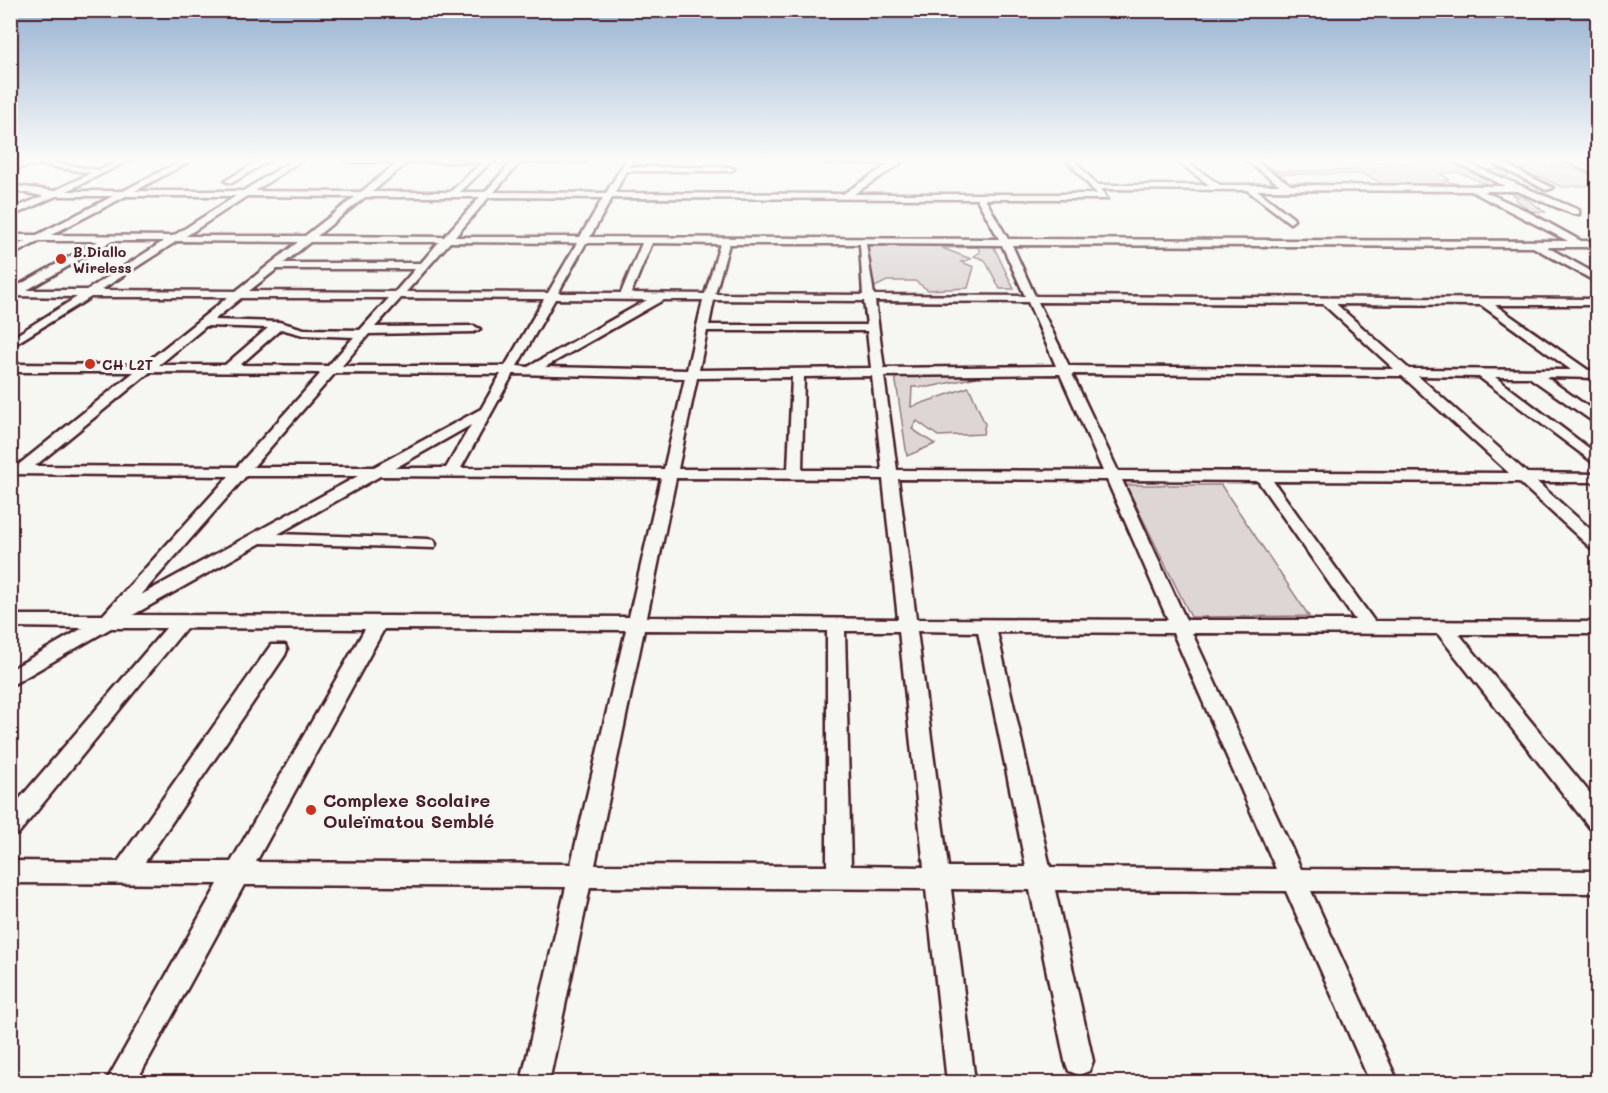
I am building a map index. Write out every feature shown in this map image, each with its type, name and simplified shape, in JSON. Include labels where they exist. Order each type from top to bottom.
[{"type":"street","points":[[10,253],[90,211]]},
{"type":"street","points":[[10,344],[218,211]]},
{"type":"street","points":[[14,473],[342,211]]},
{"type":"street","points":[[106,622],[473,211]]},
{"type":"street","points":[[451,472],[600,211]]},
{"type":"street","points":[[987,211],[1005,242],[1112,475],[1384,1083]]},
{"type":"street","points":[[1278,211],[1290,220]]},
{"type":"street","points":[[1522,211],[1581,244]]},
{"type":"street","points":[[10,238],[1598,244]]},
{"type":"street","points":[[12,293],[110,238]]},
{"type":"street","points":[[624,297],[637,271],[648,240]]},
{"type":"street","points":[[535,1083],[702,328],[725,241]]},
{"type":"street","points":[[1534,244],[1598,280]]},
{"type":"street","points":[[863,246],[961,1083]]},
{"type":"street","points":[[274,266],[424,266]]},
{"type":"street","points":[[12,293],[1598,302]]},
{"type":"street","points":[[529,371],[661,297]]},
{"type":"street","points":[[1326,301],[1598,545]]},
{"type":"street","points":[[1484,302],[1591,374]]},
{"type":"street","points":[[202,323],[279,326],[310,333],[474,329]]},
{"type":"street","points":[[229,368],[279,326]]},
{"type":"street","points":[[702,328],[873,328]]},
{"type":"street","points":[[10,368],[509,370],[692,374],[1062,370],[1591,374]]},
{"type":"street","points":[[795,474],[798,373]]},
{"type":"street","points":[[1482,373],[1598,462]]},
{"type":"street","points":[[1533,374],[1598,421]]},
{"type":"street","points":[[10,680],[106,622],[380,472],[486,411]]},
{"type":"street","points":[[14,473],[241,471],[1598,478]]},
{"type":"street","points":[[1262,476],[1369,627]]},
{"type":"street","points":[[260,538],[428,544]]},
{"type":"street","points":[[10,621],[1598,628]]},
{"type":"street","points":[[10,827],[181,622]]},
{"type":"street","points":[[120,1083],[235,874],[378,623]]},
{"type":"street","points":[[836,625],[839,877]]},
{"type":"street","points":[[986,625],[1078,1061]]},
{"type":"street","points":[[1443,627],[1598,821]]},
{"type":"street","points":[[124,873],[278,650]]},
{"type":"street","points":[[10,872],[1598,882]]},
{"type":"shaded area","points":[[861,242],[992,243],[1014,289],[1000,289],[985,260],[974,256],[980,252],[978,247],[942,248],[971,259],[961,262],[974,267],[968,288],[928,290],[915,281],[887,281],[869,290]]},
{"type":"shaded area","points":[[895,375],[977,377],[929,387],[912,387],[911,407],[969,387],[985,424],[983,434],[938,436],[917,421],[912,429],[935,444],[907,456]]},
{"type":"shaded area","points":[[1126,485],[1221,485],[1309,616],[1191,617]]},
{"type":"place","name":"B.Diallo Wireless","points":[[61,259]]},
{"type":"place","name":"CH L2T","points":[[90,364]]},
{"type":"place","name":"Complexe Scolaire Ouleïmatou Semblé","points":[[311,810]]}]
